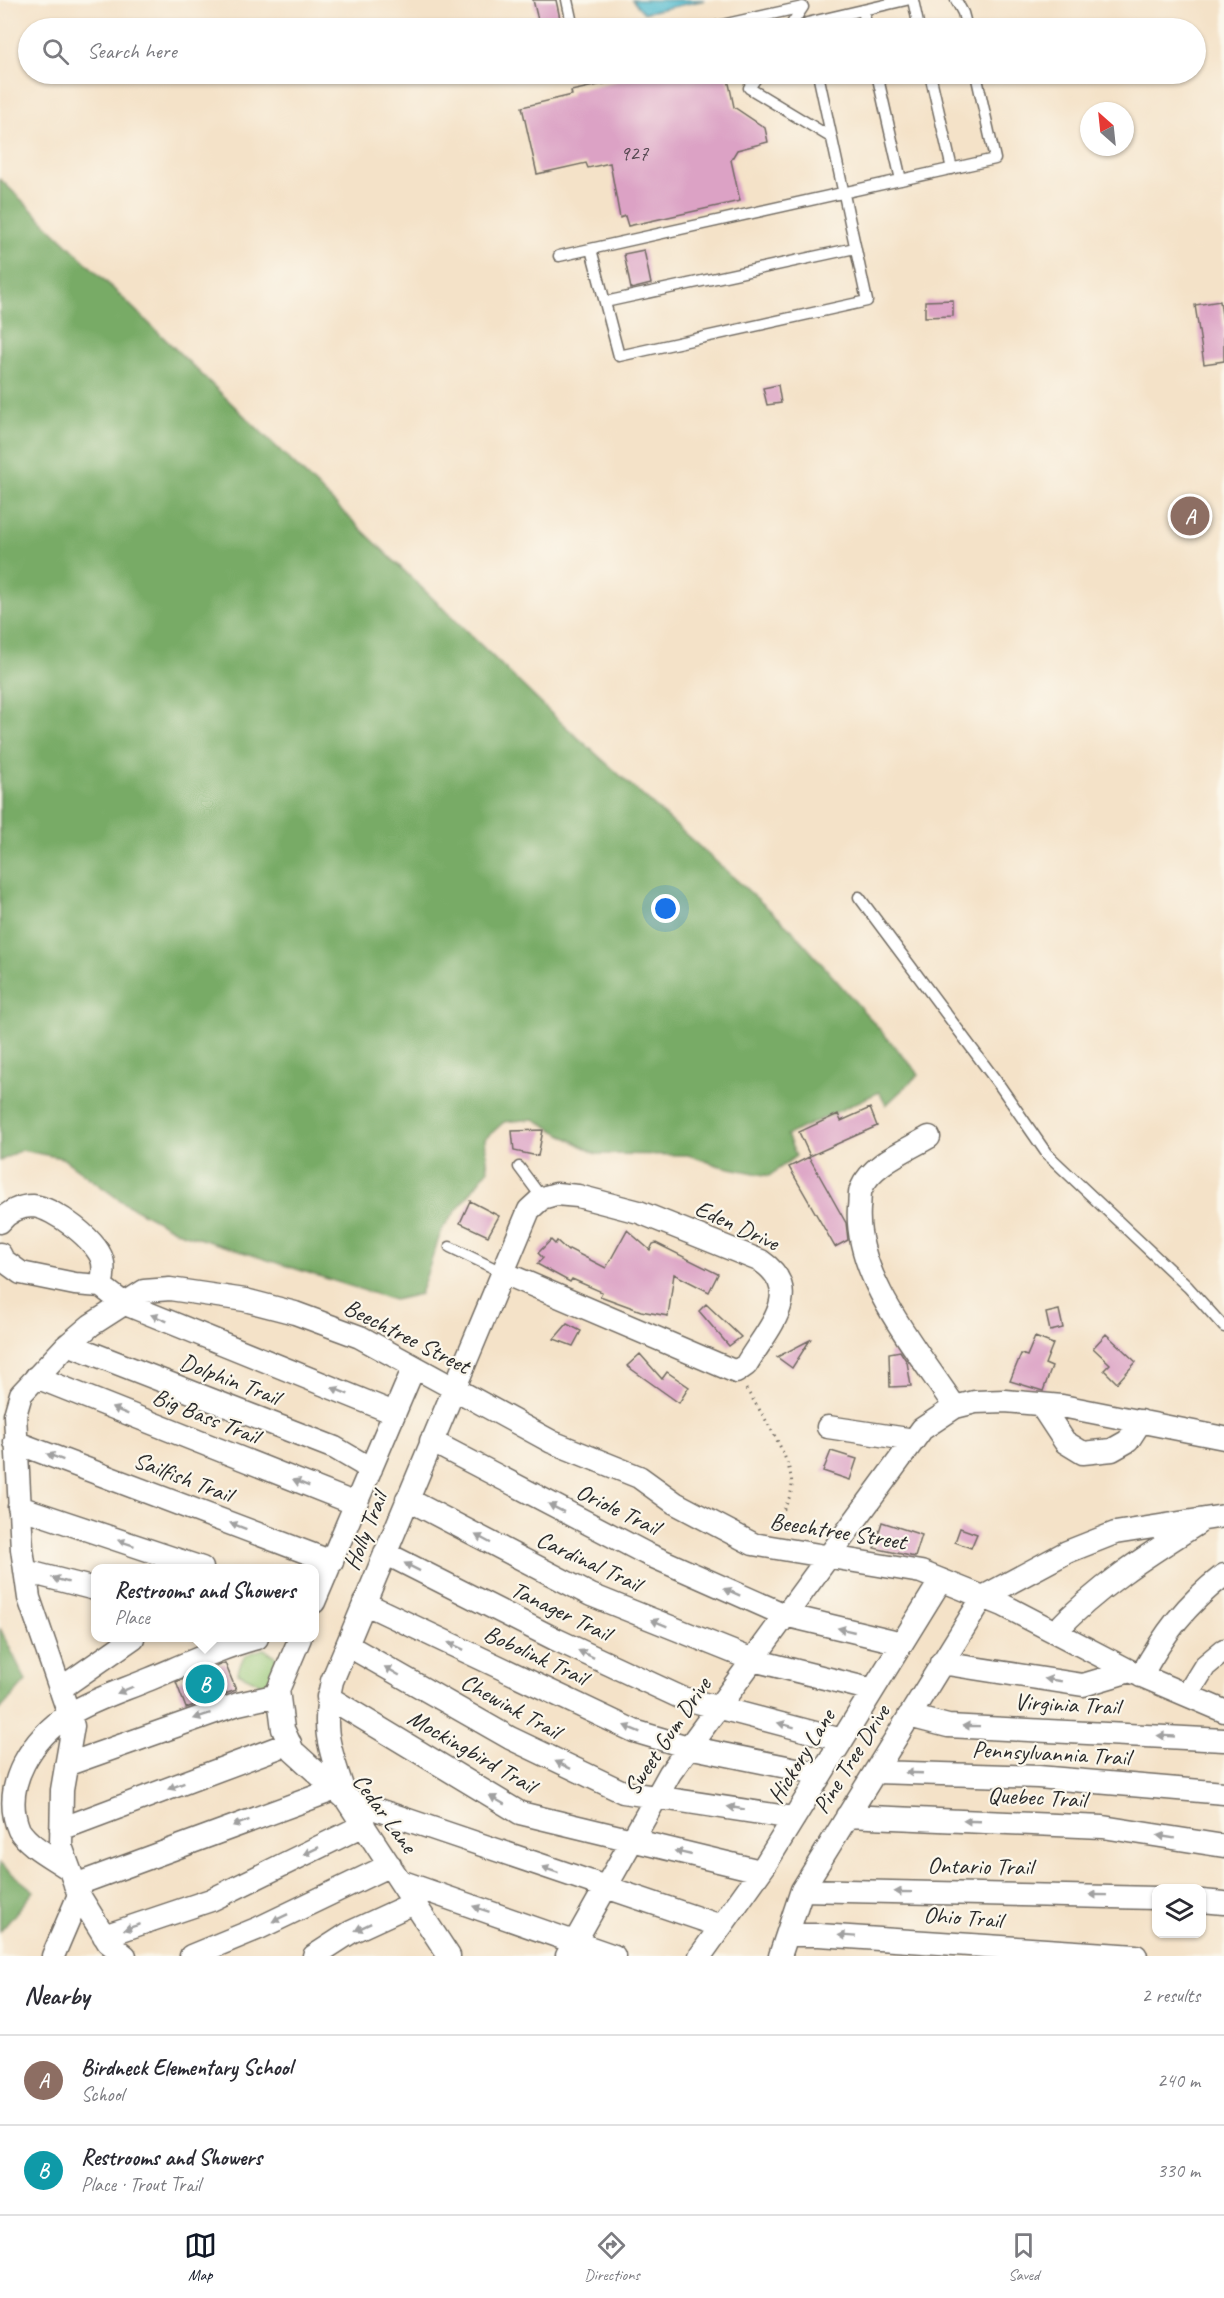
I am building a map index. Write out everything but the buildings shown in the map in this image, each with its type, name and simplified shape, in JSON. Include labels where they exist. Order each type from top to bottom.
[{"type":"street","points":[[929,1137],[875,1170],[861,1190],[858,1218],[863,1252],[887,1304],[955,1407],[985,1402],[1040,1404],[1224,1438]]},
{"type":"street","name":"Eden Drive","points":[[542,1198],[556,1194],[578,1196],[639,1212],[742,1253],[776,1271],[783,1287],[784,1300],[746,1365],[736,1372]]},
{"type":"street","points":[[453,1389],[529,1210],[542,1198]]},
{"type":"street","points":[[0,1221],[5,1215],[20,1207],[34,1206],[51,1212],[92,1242],[103,1261],[101,1286]]},
{"type":"street","points":[[0,1254],[3,1260],[21,1273],[75,1284],[101,1286],[123,1303],[394,1413]]},
{"type":"street","points":[[504,1273],[736,1372]]},
{"type":"street","name":"Beechtree Street","points":[[124,1956],[104,1936],[74,1883],[61,1846],[62,1790],[73,1726],[29,1598],[19,1507],[15,1415],[21,1395],[68,1344],[123,1303],[144,1292],[170,1289],[245,1300],[295,1313],[360,1337],[552,1442],[639,1477],[675,1503],[753,1544],[921,1572],[983,1597],[1135,1674],[1224,1711]]},
{"type":"street","name":"Dolphin Trail","points":[[68,1344],[335,1448],[371,1469]]},
{"type":"street","points":[[319,1585],[332,1562],[414,1367]]},
{"type":"street","name":"Big Bass Trail","points":[[36,1377],[356,1504]]},
{"type":"street","name":"Holly Trail","points":[[341,1794],[328,1742],[325,1713],[328,1697],[364,1603],[453,1389]]},
{"type":"street","points":[[1040,1404],[1065,1442],[1083,1453],[1113,1450],[1128,1441],[1141,1421]]},
{"type":"street","name":"Sweet Gum Drive","points":[[572,1949],[657,1795],[688,1747],[922,1429],[955,1407]]},
{"type":"street","points":[[828,1428],[914,1440]]},
{"type":"street","name":"Oriole Trail","points":[[431,1441],[635,1548],[786,1615],[902,1643]]},
{"type":"street","name":"Sailfish Trail","points":[[15,1442],[332,1562]]},
{"type":"street","name":"Cardinal Trail","points":[[407,1499],[591,1595],[753,1660],[873,1690]]},
{"type":"street","points":[[19,1507],[187,1564]]},
{"type":"street","points":[[983,1597],[1067,1552],[1115,1533],[1215,1517]]},
{"type":"street","points":[[1055,1632],[1073,1612],[1130,1567],[1215,1517]]},
{"type":"street","name":"Tanager Trail","points":[[385,1553],[576,1649],[682,1698],[842,1740]]},
{"type":"street","points":[[25,1571],[91,1588]]},
{"type":"street","points":[[942,1663],[1083,1685],[1135,1674],[1182,1612],[1224,1575]]},
{"type":"street","name":"Hickory Lane","points":[[700,1956],[794,1818],[941,1580]]},
{"type":"street","name":"Pine Tree Drive","points":[[783,1945],[802,1890],[983,1597]]},
{"type":"street","name":"Bobolink Trail","points":[[364,1603],[634,1731],[688,1747],[821,1774]]},
{"type":"street","points":[[60,1689],[127,1642]]},
{"type":"street","points":[[74,1883],[26,1840],[13,1821],[9,1799],[10,1786],[19,1762],[34,1743],[70,1714],[228,1646],[242,1642]]},
{"type":"street","name":"Cedar Lane","points":[[298,1642],[278,1690],[283,1729],[293,1750],[341,1794],[364,1825],[449,1956]]},
{"type":"street","name":"Chewink Trail","points":[[347,1645],[510,1738],[623,1792],[657,1795],[794,1818]]},
{"type":"street","points":[[1187,1695],[1205,1666],[1224,1650]]},
{"type":"street","points":[[66,1765],[238,1704],[279,1695]]},
{"type":"street","name":"Mockingbird Trail","points":[[328,1697],[520,1813],[760,1871]]},
{"type":"street","name":"Virginia Trail","points":[[909,1716],[948,1726],[1224,1740]]},
{"type":"street","points":[[61,1829],[290,1743]]},
{"type":"street","name":"Pennsylvannia Trail","points":[[874,1772],[1038,1777],[1224,1793]]},
{"type":"street","points":[[74,1883],[341,1794],[606,1889],[721,1926]]},
{"type":"street","name":"Quebec Trail","points":[[847,1816],[1103,1827],[1224,1846]]},
{"type":"street","points":[[104,1936],[211,1900],[364,1825]]},
{"type":"street","points":[[191,1956],[395,1873],[572,1949],[614,1956]]},
{"type":"street","points":[[53,1956],[74,1883]]},
{"type":"street","name":"Ontario Trail","points":[[802,1890],[1152,1898]]},
{"type":"street","points":[[1206,1901],[1224,1903]]},
{"type":"street","points":[[314,1956],[351,1932],[414,1903]]},
{"type":"street","name":"Ohio Trail","points":[[783,1945],[819,1935],[1136,1956]]},
{"type":"lane","points":[[567,0],[571,18]]},
{"type":"lane","points":[[835,18],[906,0]]},
{"type":"lane","points":[[913,0],[917,18]]},
{"type":"lane","points":[[956,0],[964,18]]},
{"type":"lane","points":[[748,18],[803,4]]},
{"type":"lane","points":[[795,18],[803,4]]},
{"type":"lane","points":[[862,10],[864,18]]},
{"type":"lane","points":[[752,84],[749,88],[832,138]]},
{"type":"lane","points":[[591,249],[619,356],[867,301],[820,84]]},
{"type":"lane","points":[[879,84],[901,180]]},
{"type":"lane","points":[[932,84],[952,169]]},
{"type":"lane","points":[[560,256],[995,159],[978,84]]},
{"type":"lane","points":[[605,302],[855,248]]},
{"type":"lane","points":[[858,897],[1000,1086],[1047,1154],[1188,1287],[1224,1327]]},
{"type":"lane","points":[[519,1167],[542,1198]]},
{"type":"lane","points":[[450,1247],[504,1273]]},
{"type":"path","points":[[736,1372],[764,1415],[785,1460],[792,1490],[785,1505]]},
{"type":"green space","points":[[0,179],[555,717],[791,929],[919,1074],[886,1105],[879,1092],[787,1135],[796,1156],[769,1176],[720,1166],[688,1155],[596,1154],[534,1119],[504,1122],[485,1139],[488,1170],[442,1229],[420,1294],[394,1300],[176,1231],[124,1203],[62,1158],[21,1150],[0,1161]]},
{"type":"green space","points":[[0,1628],[26,1681],[0,1710]]},
{"type":"green space","points":[[264,1649],[275,1656],[280,1666],[272,1684],[265,1686],[238,1673],[246,1656]]},
{"type":"green space","points":[[0,1864],[34,1891],[0,1932]]},
{"type":"water","points":[[632,0],[705,0],[644,13]]},
{"type":"place","name":"Birdneck Elementary School","points":[[1190,516]]},
{"type":"place","name":"Restrooms and Showers","points":[[205,1684]]}]
